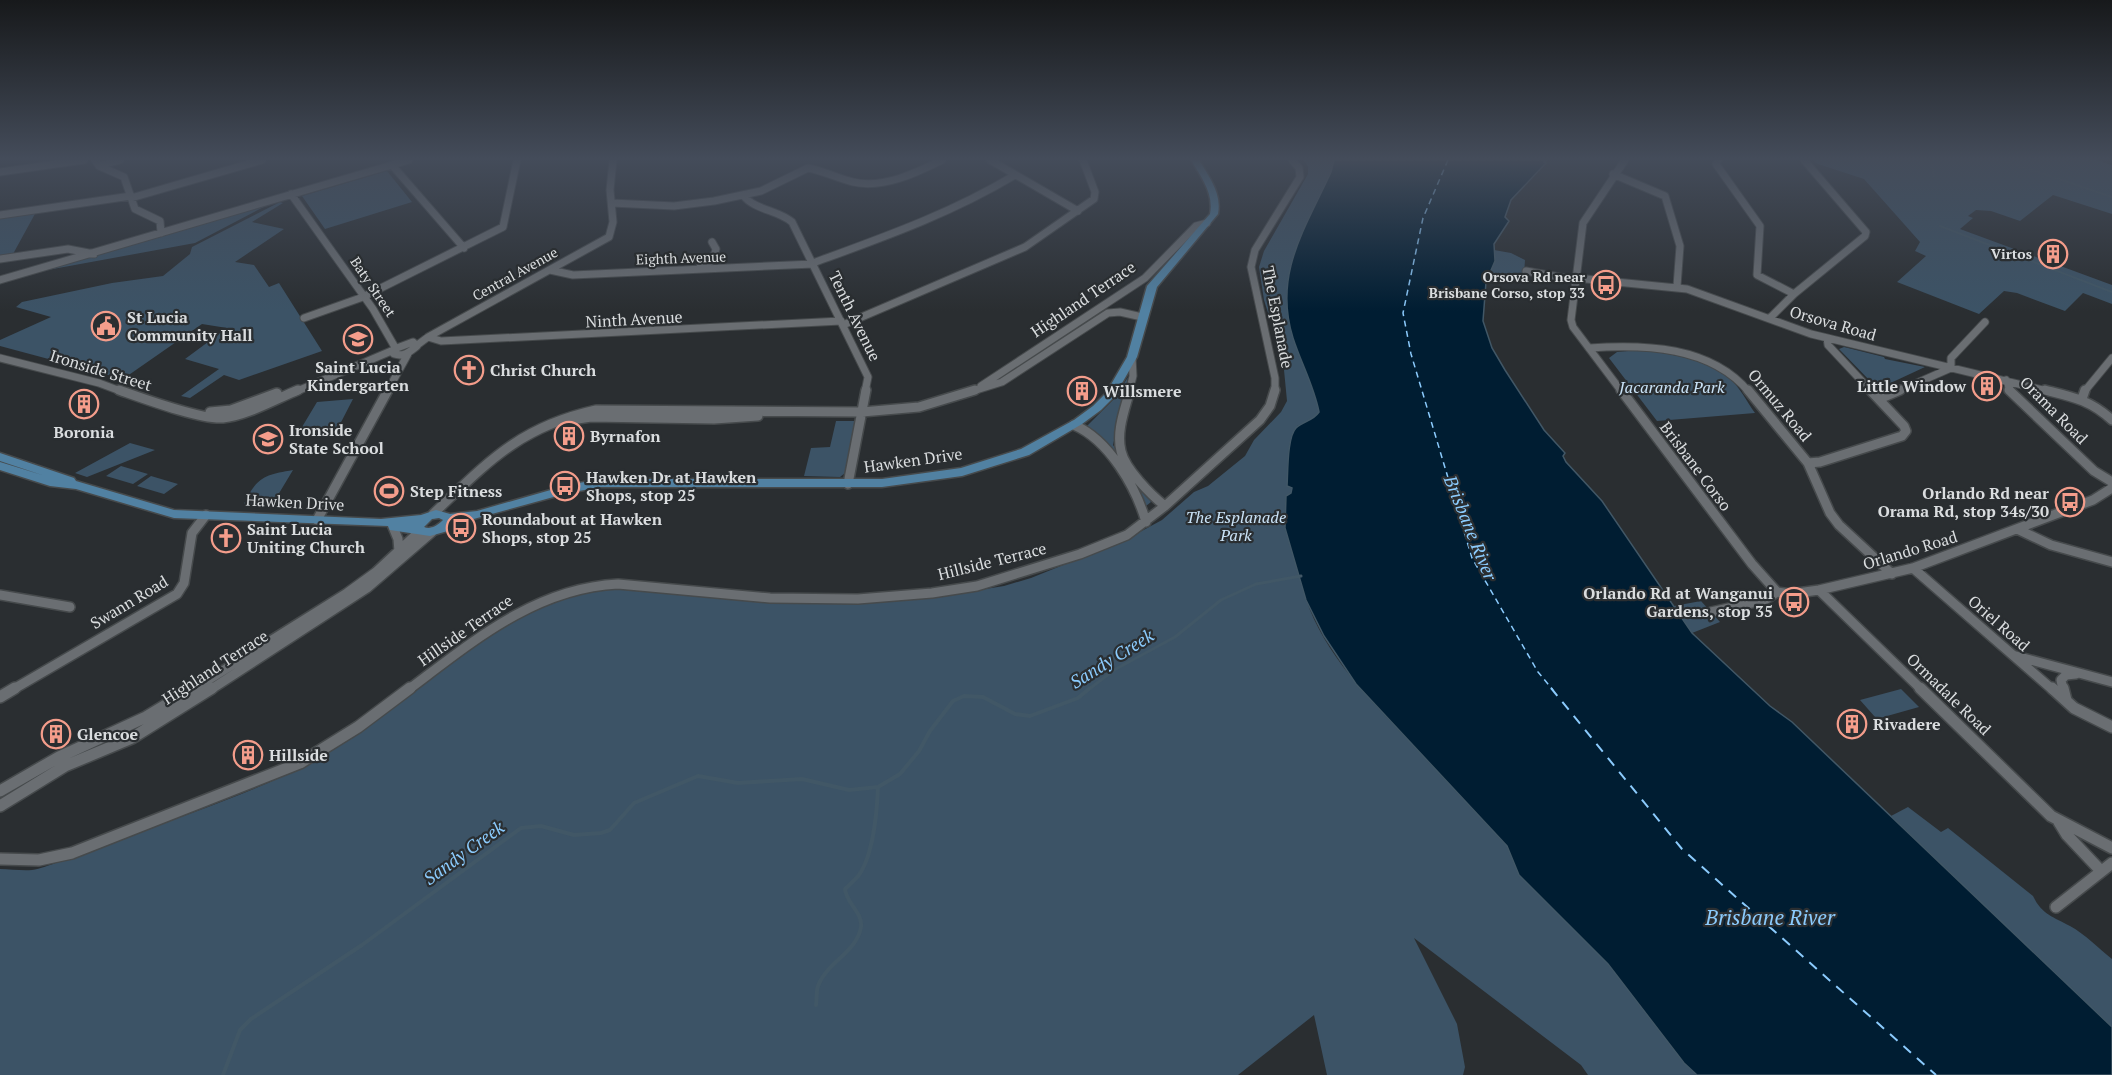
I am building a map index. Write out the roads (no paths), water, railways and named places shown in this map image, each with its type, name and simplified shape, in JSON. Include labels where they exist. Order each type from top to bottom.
[{"type":"main road","points":[[1206,223],[1207,210]]},
{"type":"main road","name":"Hawken Drive","points":[[381,523],[393,527],[477,515],[568,489],[601,483],[848,484],[905,482],[962,472],[1025,452],[1074,425],[1107,399],[1132,357],[1149,292],[1214,210]]},
{"type":"main road","points":[[0,457],[60,475],[76,484],[166,513],[206,515]]},
{"type":"main road","points":[[0,466],[50,482],[76,484]]},
{"type":"main road","name":"Hawken Drive","points":[[206,515],[381,523],[433,523]]},
{"type":"street","points":[[0,215],[35,210]]},
{"type":"street","points":[[137,210],[138,213],[160,221],[161,233]]},
{"type":"street","points":[[0,280],[237,210]]},
{"type":"street","name":"Baty Street","points":[[302,210],[390,336],[395,352]]},
{"type":"street","points":[[431,210],[464,248]]},
{"type":"street","points":[[304,318],[363,297],[464,248],[503,227],[507,210]]},
{"type":"street","name":"Central Avenue","points":[[395,352],[411,346],[610,236],[612,210]]},
{"type":"street","name":"Tenth Avenue","points":[[768,210],[788,219],[813,264],[868,377],[848,484]]},
{"type":"street","name":"Eighth Avenue","points":[[550,270],[573,274],[813,264],[848,257],[926,225],[951,210]]},
{"type":"street","name":"The Esplanade","points":[[1149,519],[1260,420],[1274,400],[1275,378],[1251,267],[1255,250],[1280,210]]},
{"type":"street","name":"Brisbane Corso","points":[[1591,210],[1583,223],[1571,320],[1589,348],[1752,564],[1777,592]]},
{"type":"street","points":[[1669,210],[1680,246],[1677,286]]},
{"type":"street","points":[[1749,210],[1760,226],[1757,275],[1794,294]]},
{"type":"street","points":[[1770,318],[1794,294],[1864,236],[1866,232],[1847,210]]},
{"type":"street","name":"Ninth Avenue","points":[[428,336],[441,342],[856,321],[1025,247],[1078,211]]},
{"type":"street","name":"Highland Terrace","points":[[969,394],[1145,278],[1196,226],[1206,223]]},
{"type":"street","points":[[696,269],[712,260],[716,249],[712,242]]},
{"type":"street","points":[[0,259],[68,249],[94,254]]},
{"type":"street","points":[[0,264],[73,254],[79,258]]},
{"type":"street","points":[[51,266],[55,260],[54,256]]},
{"type":"street","points":[[712,260],[725,268]]},
{"type":"street","name":"Orsova Road","points":[[1526,271],[1576,279],[1677,286],[1827,338],[2082,399]]},
{"type":"street","name":"Highland Terrace","points":[[0,806],[65,766],[132,738],[160,722],[367,588],[433,523],[454,496],[501,449],[536,427],[591,417],[714,419],[788,411],[862,412],[919,407],[969,394],[1006,380],[1108,313],[1120,312],[1142,317]]},
{"type":"street","points":[[1879,399],[1951,368],[1951,358],[1985,322]]},
{"type":"street","name":"Baty Street","points":[[390,336],[411,346]]},
{"type":"street","points":[[1808,463],[1820,462],[1902,436],[1906,431],[1904,426],[1828,345],[1827,338]]},
{"type":"street","name":"Ormuz Road","points":[[1589,348],[1632,345],[1669,348],[1728,370],[1737,376],[1808,463],[1830,513],[1839,525],[1892,574]]},
{"type":"street","name":"Central Avenue","points":[[317,520],[411,346]]},
{"type":"street","points":[[395,352],[399,361],[398,370]]},
{"type":"street","name":"Ironside Street","points":[[0,358],[76,376],[152,402],[192,412],[231,410],[305,386],[395,352]]},
{"type":"street","points":[[1132,357],[1133,376],[1120,429],[1120,449],[1147,492],[1165,506]]},
{"type":"street","points":[[2112,358],[2085,389],[2082,399],[2098,407],[2112,420]]},
{"type":"street","points":[[2101,371],[2112,375]]},
{"type":"street","name":"Orama Road","points":[[2006,380],[2008,389],[2061,440],[2094,471],[2112,482]]},
{"type":"street","points":[[1074,425],[1090,433],[1100,444],[1139,500],[1149,519]]},
{"type":"street","name":"Orlando Road","points":[[1711,612],[1765,600],[1777,592],[1790,594],[1819,590],[1913,568],[2093,500],[2112,488]]},
{"type":"street","name":"Swann Road","points":[[0,697],[178,592],[184,583],[192,533],[206,515]]},
{"type":"street","name":"Hillside Terrace","points":[[0,859],[39,860],[72,853],[292,766],[358,727],[497,625],[534,603],[563,593],[596,585],[618,584],[786,598],[858,599],[932,594],[1010,577],[1080,554],[1127,535],[1149,519]]},
{"type":"street","name":"Highland Terrace","points":[[0,791],[49,762],[152,714],[347,593],[433,523]]},
{"type":"street","points":[[393,527],[398,539],[399,552]]},
{"type":"street","points":[[2017,529],[2039,542],[2059,549],[2112,562]]},
{"type":"street","name":"Oriel Road","points":[[1913,568],[2066,701],[2084,714],[2112,727]]},
{"type":"street","name":"Ormadale Road","points":[[1819,590],[2058,820],[2067,835],[2102,871]]},
{"type":"street","points":[[0,595],[70,607]]},
{"type":"street","points":[[2013,655],[2112,682]]},
{"type":"street","points":[[2066,701],[2061,680],[2066,675],[2081,674]]},
{"type":"street","name":"Ormadale Road","points":[[2058,820],[2112,848]]},
{"type":"street","points":[[2056,907],[2112,863]]},
{"type":"water","name":"Brisbane River","points":[[1313,210],[1507,210],[1505,217],[1509,221],[1494,244],[1495,261],[1486,282],[1483,321],[1492,348],[1544,430],[1565,453],[1563,456],[1566,462],[1602,501],[1692,633],[1770,706],[1792,722],[2112,1027],[2112,1075],[1697,1075],[1684,1063],[1608,964],[1519,875],[1507,846],[1356,684],[1324,636],[1306,600],[1285,528],[1286,496],[1291,493],[1292,488],[1287,486],[1291,439],[1296,428],[1319,412],[1293,338],[1288,315],[1289,272],[1302,233]]},
{"type":"waterway","points":[[1940,226],[2112,292]]},
{"type":"waterway","name":"Sandy Creek","points":[[1088,690],[1114,670],[1175,637],[1221,600],[1256,584],[1301,576]]},
{"type":"waterway","name":"Sandy Creek","points":[[878,787],[900,774],[919,751],[930,731],[953,701],[964,696],[983,697],[1015,714],[1030,716],[1078,698],[1090,688]]},
{"type":"waterway","name":"Sandy Creek","points":[[223,1075],[240,1030],[251,1019],[362,945],[521,828],[541,826],[574,835],[601,833],[610,830],[634,803],[698,776],[738,783],[802,779],[849,790],[878,787]]},
{"type":"waterway","points":[[816,1005],[817,988],[822,978],[854,944],[861,927],[859,917],[845,889],[859,875],[868,856],[875,821],[878,787]]},
{"type":"place","name":"Virtos","points":[[2053,254]]},
{"type":"place","name":"Orsova Rd near Brisbane Corso, stop 33","points":[[1606,285]]},
{"type":"place","name":"St Lucia Community Hall","points":[[106,326]]},
{"type":"place","name":"Saint Lucia Kindergarten","points":[[358,339]]},
{"type":"place","name":"Christ Church","points":[[469,370]]},
{"type":"place","name":"Little Window","points":[[1987,386]]},
{"type":"place","name":"Willsmere","points":[[1082,391]]},
{"type":"place","name":"Boronia","points":[[84,404]]},
{"type":"place","name":"Byrnafon","points":[[569,436]]},
{"type":"place","name":"Ironside State School","points":[[268,439]]},
{"type":"place","name":"Hawken Dr at Hawken Shops, stop 25","points":[[565,486]]},
{"type":"place","name":"Step Fitness","points":[[389,491]]},
{"type":"place","name":"Orlando Rd near Orama Rd, stop 34s/30","points":[[2070,502]]},
{"type":"place","name":"Roundabout at Hawken Shops, stop 25","points":[[461,528]]},
{"type":"place","name":"Saint Lucia Uniting Church","points":[[226,538]]},
{"type":"place","name":"Orlando Rd at Wanganui Gardens, stop 35","points":[[1794,602]]},
{"type":"place","name":"Rivadere","points":[[1852,724]]},
{"type":"place","name":"Glencoe","points":[[56,734]]},
{"type":"place","name":"Hillside","points":[[248,755]]},
{"type":"park label","name":"Jacaranda Park","points":[[1672,387]]},
{"type":"park label","name":"The Esplanade Park","points":[[1236,526]]}]
